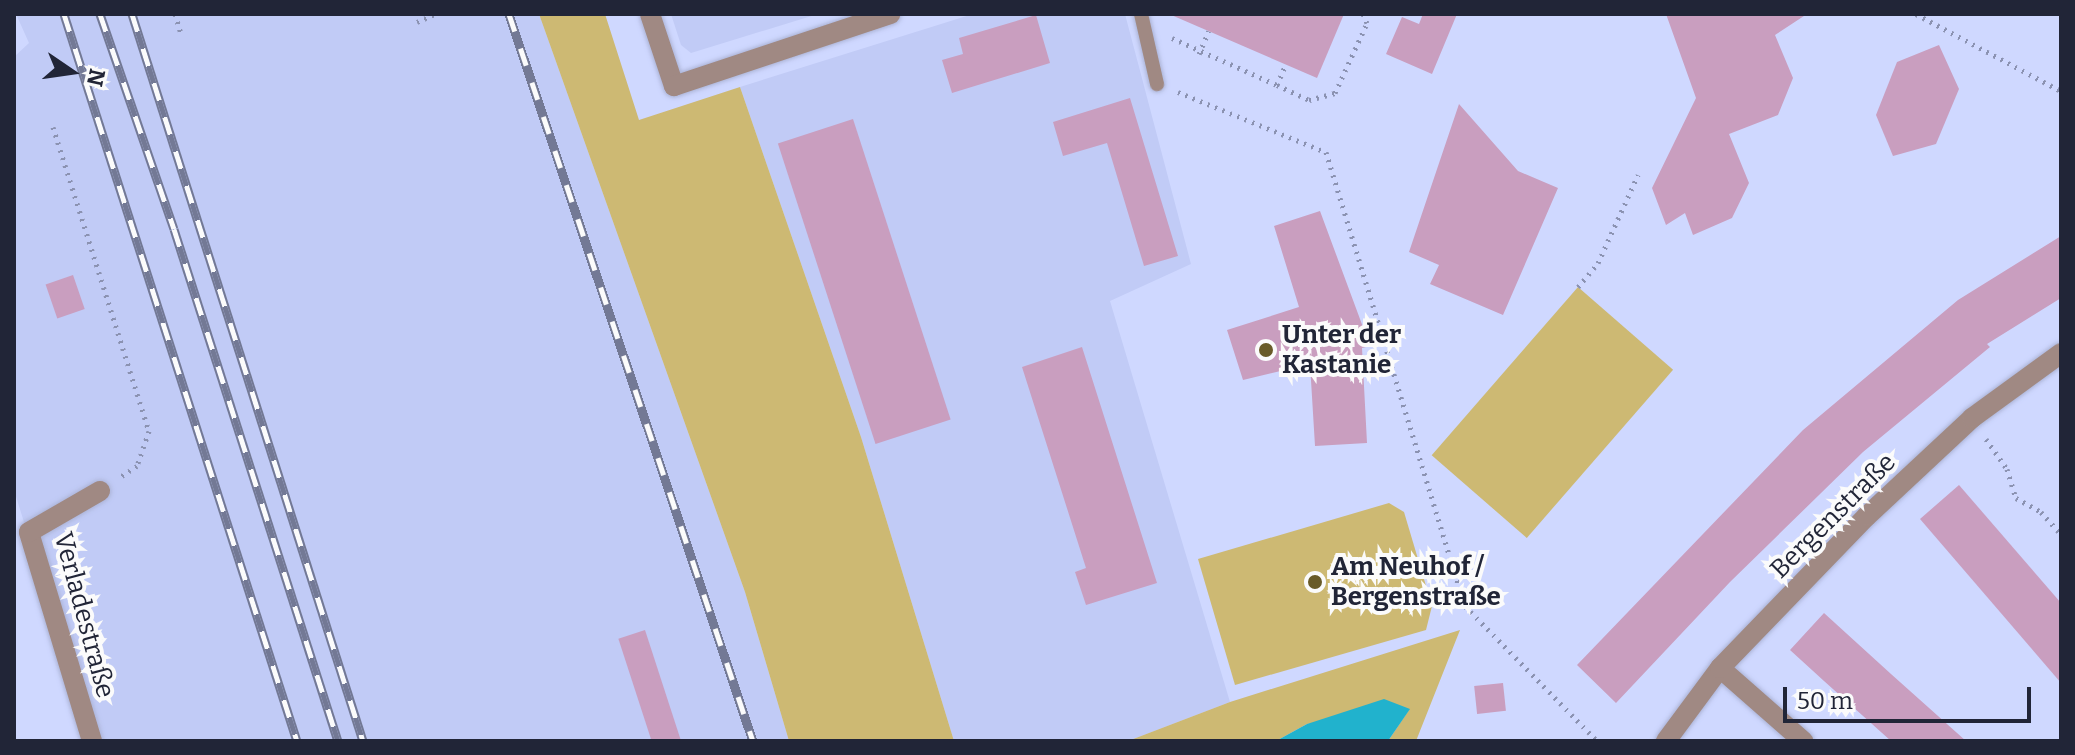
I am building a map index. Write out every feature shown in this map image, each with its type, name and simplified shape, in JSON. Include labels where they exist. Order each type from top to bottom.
[{"type":"street","points":[[650,14],[674,86],[890,14]]},
{"type":"street","name":"Bergenstraße","points":[[1666,741],[1720,668],[1867,516],[1972,418],[2061,353]]},
{"type":"street","name":"Verladestraße","points":[[92,741],[29,532],[100,491]]},
{"type":"street","points":[[1720,668],[1803,741]]},
{"type":"lane","points":[[1141,14],[1157,84]]},
{"type":"path","points":[[175,14],[181,34]]},
{"type":"path","points":[[417,22],[435,14]]},
{"type":"path","points":[[1168,31],[1199,54],[1309,100],[1335,93],[1367,23],[1363,14]]},
{"type":"path","points":[[1916,14],[2061,91]]},
{"type":"path","points":[[1199,54],[1209,31]]},
{"type":"path","points":[[1277,85],[1286,64]]},
{"type":"path","points":[[1157,84],[1326,152],[1465,606],[1597,741]]},
{"type":"path","points":[[53,127],[149,431],[137,466],[100,491]]},
{"type":"path","points":[[1578,287],[1598,263],[1638,175]]},
{"type":"path","points":[[1972,418],[2007,469],[2016,498],[2041,512],[2061,534]]},
{"type":"shaded area","points":[[16,14],[539,14],[745,592],[789,741],[92,741],[14,490],[14,57],[29,43]]},
{"type":"shaded area","points":[[539,14],[605,14],[639,120],[740,87],[861,437],[954,741],[789,741],[745,592]]},
{"type":"shaded area","points":[[671,14],[818,14],[691,53],[681,45]]},
{"type":"shaded area","points":[[973,14],[1125,14],[1191,264],[1110,301],[1230,702],[1128,741],[954,741],[861,437],[740,87]]},
{"type":"shaded area","points":[[1578,287],[1673,370],[1527,538],[1432,455]]},
{"type":"shaded area","name":"Am Neuhof / Bergenstraße","points":[[1389,503],[1404,512],[1432,606],[1426,630],[1235,685],[1198,559]]},
{"type":"shaded area","points":[[1460,630],[1416,741],[1388,741],[1409,710],[1307,724],[1276,741],[1128,741],[1230,702]]},
{"type":"shaded area","points":[[1384,699],[1410,709],[1388,741],[1276,741],[1307,724]]},
{"type":"building","points":[[1169,14],[1344,14],[1317,78]]},
{"type":"building","points":[[1423,14],[1457,14],[1432,74],[1386,54],[1402,17],[1419,24]]},
{"type":"building","points":[[1666,14],[1807,14],[1775,35],[1793,78],[1778,115],[1729,134],[1749,183],[1732,218],[1693,235],[1685,213],[1666,225],[1652,188],[1696,98]]},
{"type":"building","points":[[1036,15],[1050,63],[952,93],[942,60],[963,54],[959,38]]},
{"type":"building","points":[[1939,45],[1959,89],[1936,144],[1893,156],[1876,115],[1897,62]]},
{"type":"building","points":[[1130,98],[1178,256],[1144,266],[1107,143],[1063,156],[1053,122]]},
{"type":"building","points":[[1459,104],[1518,171],[1558,188],[1503,315],[1430,284],[1439,265],[1409,252]]},
{"type":"building","points":[[853,119],[951,420],[876,444],[778,143]]},
{"type":"building","points":[[1320,211],[1370,346],[1362,348],[1367,443],[1315,446],[1310,364],[1243,380],[1227,330],[1299,307],[1274,226]]},
{"type":"building","points":[[2061,236],[2061,298],[1987,344],[1990,347],[1863,452],[1730,582],[1616,703],[1577,665],[1803,430],[1958,300]]},
{"type":"building","points":[[73,275],[85,309],[57,318],[46,284]]},
{"type":"building","points":[[1082,347],[1157,583],[1086,605],[1075,572],[1086,568],[1022,367]]},
{"type":"building","points":[[1959,485],[2061,603],[2061,683],[1920,519]]},
{"type":"building","points":[[1824,613],[1966,741],[1891,741],[1824,681],[1790,650]]},
{"type":"building","points":[[645,630],[681,741],[652,741],[618,639]]},
{"type":"building","points":[[1503,683],[1506,711],[1477,714],[1474,686]]},
{"type":"railway","points":[[64,14],[297,741]]},
{"type":"railway","points":[[100,14],[174,229],[338,741]]},
{"type":"railway","points":[[132,14],[363,741]]},
{"type":"railway","points":[[509,14],[753,741]]},
{"type":"place","name":"Unter der Kastanie","points":[[1266,350]]},
{"type":"place","name":"Am Neuhof / Bergenstraße","points":[[1315,582]]}]
